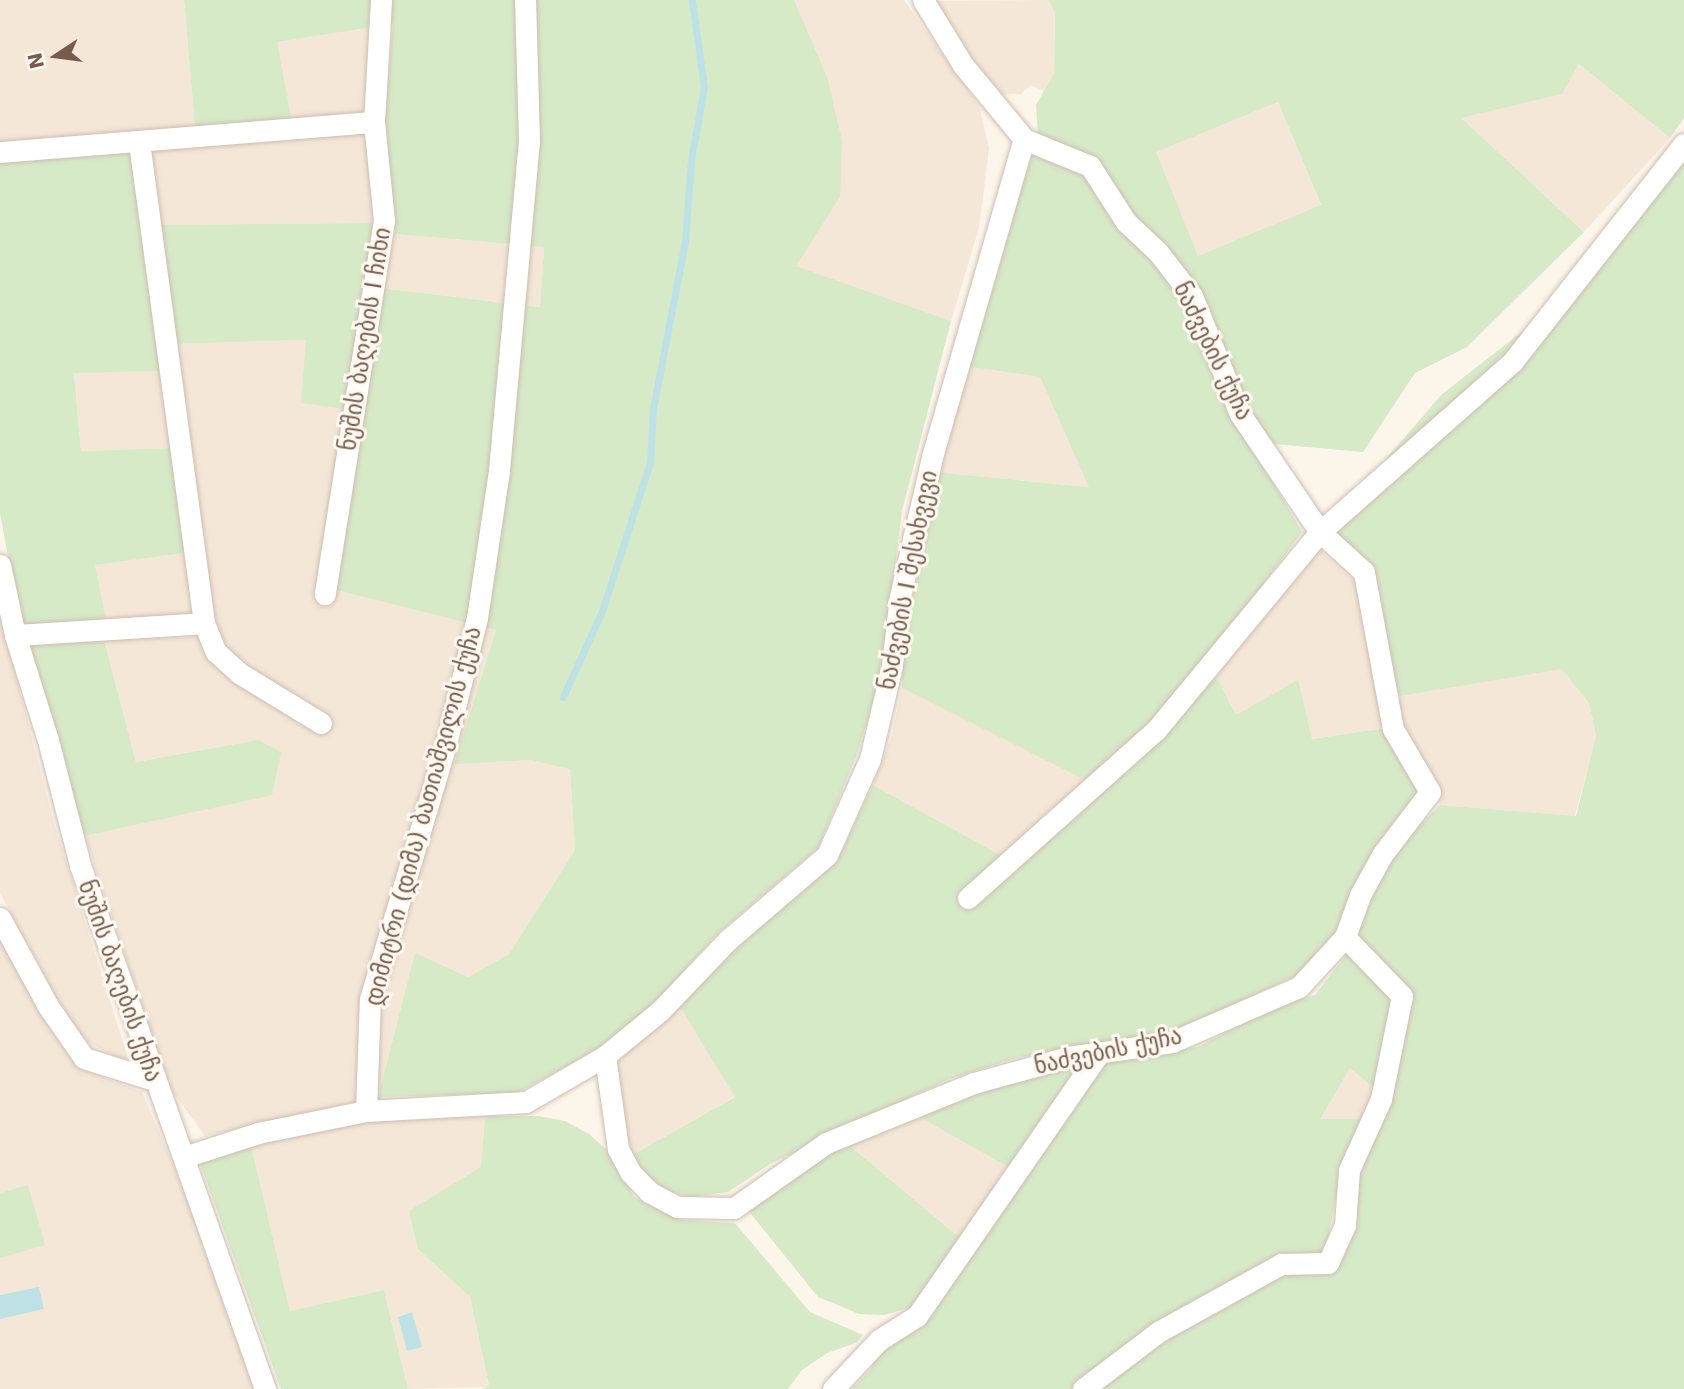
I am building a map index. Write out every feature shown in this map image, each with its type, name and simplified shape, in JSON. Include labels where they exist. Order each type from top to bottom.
[{"type":"street","name":"ნუშის ბაღების I ჩიხი","points":[[325,594],[384,220],[374,122],[381,0]]},
{"type":"street","name":"დიმიტრი (დიმა) ბათიაშვილის ქუჩა","points":[[366,1111],[370,999],[446,744],[477,618],[499,470],[529,141],[525,0]]},
{"type":"street","points":[[923,0],[963,65],[1024,139]]},
{"type":"street","points":[[0,152],[374,122]]},
{"type":"street","name":"ნაძვების ქუჩა","points":[[605,1056],[618,1149],[630,1172],[649,1192],[677,1207],[734,1208],[826,1143],[974,1083],[1099,1053],[1172,1042],[1300,987],[1345,937],[1360,895],[1382,855],[1430,792],[1393,729],[1364,572],[1320,532],[1240,414],[1192,296],[1180,279],[1126,222],[1090,166],[1024,139]]},
{"type":"street","name":"ნაძვების I შესახვევი","points":[[605,1056],[661,1010],[728,940],[827,855],[870,759],[892,665],[900,596],[932,457],[1024,139]]},
{"type":"street","points":[[139,142],[204,623],[216,652],[239,673],[321,723]]},
{"type":"street","points":[[968,898],[1156,730],[1320,532],[1513,361],[1684,144]]},
{"type":"street","name":"ნუშის ბაღების ქუჩა","points":[[0,565],[15,635],[48,740],[80,864],[265,1389]]},
{"type":"street","points":[[15,635],[204,623]]},
{"type":"street","points":[[0,918],[48,1006],[84,1058],[154,1080]]},
{"type":"street","points":[[1083,1389],[1158,1332],[1281,1264],[1328,1263],[1345,1225],[1349,1170],[1381,1099],[1402,996],[1345,937]]},
{"type":"street","points":[[833,1389],[879,1340],[917,1316],[1099,1053]]},
{"type":"street","points":[[184,1157],[258,1133],[366,1111],[526,1102],[605,1056]]},
{"type":"shaded area","points":[[0,0],[184,0],[195,127],[0,143]]},
{"type":"shaded area","points":[[794,0],[904,0],[979,106],[989,148],[979,228],[951,321],[795,266],[839,197]]},
{"type":"shaded area","points":[[1049,0],[1055,13],[1054,73],[1044,91],[1031,85],[1021,94],[988,95],[933,1]]},
{"type":"shaded area","points":[[374,27],[367,113],[292,121],[276,42]]},
{"type":"shaded area","points":[[1579,64],[1670,138],[1584,232],[1460,118],[1562,94]]},
{"type":"shaded area","points":[[1278,102],[1321,206],[1198,256],[1155,152]]},
{"type":"shaded area","points":[[364,132],[376,223],[159,225],[151,150]]},
{"type":"shaded area","points":[[395,234],[544,247],[540,307],[381,288]]},
{"type":"shaded area","points":[[307,340],[345,409],[316,585],[496,630],[454,763],[531,760],[570,768],[575,850],[509,954],[468,977],[415,954],[378,1097],[205,1136],[170,1088],[85,836],[272,794],[258,740],[136,762],[104,639],[196,637],[212,614],[175,344]]},
{"type":"shaded area","points":[[970,367],[1040,377],[1090,487],[935,472]]},
{"type":"shaded area","points":[[160,371],[171,448],[81,451],[74,372]]},
{"type":"shaded area","points":[[1312,543],[1360,586],[1386,728],[1311,739],[1236,715],[1216,676]]},
{"type":"shaded area","points":[[185,553],[192,613],[106,620],[94,565]]},
{"type":"shaded area","points":[[0,613],[54,823],[128,1058],[118,1058],[78,1037],[0,893]]},
{"type":"shaded area","points":[[1562,668],[1589,703],[1596,737],[1575,816],[1440,805],[1435,783],[1400,721],[1400,696]]},
{"type":"shaded area","points":[[902,688],[1085,780],[1004,857],[873,785],[891,738]]},
{"type":"shaded area","points":[[0,933],[79,1068],[142,1092],[233,1306],[256,1389],[0,1389]]},
{"type":"shaded area","points":[[680,1007],[736,1096],[632,1155],[619,1100],[617,1064],[631,1040]]},
{"type":"shaded area","points":[[1350,1068],[1376,1090],[1363,1119],[1321,1120]]},
{"type":"shaded area","points":[[914,1114],[1008,1167],[961,1239],[848,1144]]},
{"type":"shaded area","points":[[485,1116],[481,1167],[418,1249],[470,1297],[489,1387],[408,1389],[384,1290],[290,1311],[251,1145],[374,1119]]},
{"type":"green space","points":[[184,0],[794,0],[827,77],[842,140],[840,197],[796,266],[951,321],[902,511],[880,680],[856,757],[818,848],[717,934],[652,1006],[601,1047],[517,1093],[378,1097],[415,953],[468,977],[509,954],[575,850],[570,769],[531,760],[454,764],[496,630],[332,589],[381,288],[540,307],[544,247],[395,234],[385,120],[393,24],[277,42],[292,121],[195,127]]},
{"type":"green space","points":[[1049,0],[1684,0],[1684,118],[1670,138],[1579,64],[1562,94],[1461,118],[1584,232],[1467,347],[1415,373],[1363,452],[1274,444],[1246,410],[1209,313],[1129,215],[1093,157],[1038,137],[1036,105],[1054,73],[1055,13]],"holes":[[[1278,102],[1321,205],[1198,256],[1156,152]]]},
{"type":"green space","points":[[130,150],[160,371],[74,373],[81,451],[171,448],[185,553],[95,565],[106,620],[21,626],[0,513],[0,161]]},
{"type":"green space","points":[[1033,150],[1089,175],[1184,295],[1204,354],[1233,414],[1302,532],[1203,664],[1147,728],[1085,780],[902,688],[901,652],[933,506],[935,472],[1089,487],[1040,377],[970,367]]},
{"type":"green space","points":[[1684,156],[1684,1389],[1096,1389],[1157,1340],[1283,1270],[1331,1269],[1406,989],[1355,938],[1393,852],[1440,805],[1576,816],[1596,736],[1589,703],[1562,669],[1400,696],[1391,677],[1372,563],[1332,539],[1335,519],[1441,395],[1542,316]]},
{"type":"green space","points":[[376,223],[345,409],[301,403],[306,340],[175,344],[159,225]]},
{"type":"green space","points":[[104,639],[136,762],[258,740],[281,752],[272,795],[85,836],[27,640]]},
{"type":"green space","points":[[1216,676],[1236,715],[1298,680],[1312,739],[1386,728],[1419,791],[1376,845],[1336,931],[1309,969],[1182,1029],[1020,1057],[949,1079],[770,1164],[728,1192],[690,1197],[666,1190],[644,1173],[632,1155],[735,1097],[680,1007],[732,947],[841,853],[873,785],[1004,857],[960,896],[967,910],[1167,729]]},
{"type":"green space","points":[[1347,954],[1393,997],[1376,1090],[1350,1068],[1321,1119],[1363,1119],[1342,1166],[1325,1254],[1279,1253],[1155,1326],[1072,1389],[852,1389],[870,1370],[887,1336],[916,1329],[933,1310],[1103,1060],[1198,1047],[1277,1006],[1315,995]]},
{"type":"green space","points":[[1084,1064],[1008,1167],[914,1114],[976,1092]]},
{"type":"green space","points":[[485,1116],[539,1116],[565,1121],[589,1134],[609,1152],[634,1197],[681,1220],[735,1223],[810,1312],[863,1335],[856,1343],[827,1353],[801,1371],[788,1389],[481,1389],[489,1386],[470,1297],[418,1249],[409,1211],[481,1167]]},
{"type":"green space","points":[[848,1144],[961,1239],[916,1306],[885,1315],[859,1314],[818,1297],[751,1214],[749,1203],[808,1162]]},
{"type":"green space","points":[[251,1145],[290,1311],[384,1290],[408,1389],[281,1389],[199,1160]]},
{"type":"green space","points":[[28,1185],[45,1245],[0,1258],[0,1193]]},
{"type":"water","points":[[39,1287],[44,1309],[0,1319],[0,1295]]},
{"type":"water","points":[[412,1312],[422,1347],[407,1351],[398,1317]]},
{"type":"waterway","points":[[563,697],[602,611],[650,462],[653,409],[685,242],[691,160],[704,87],[692,0]]}]
